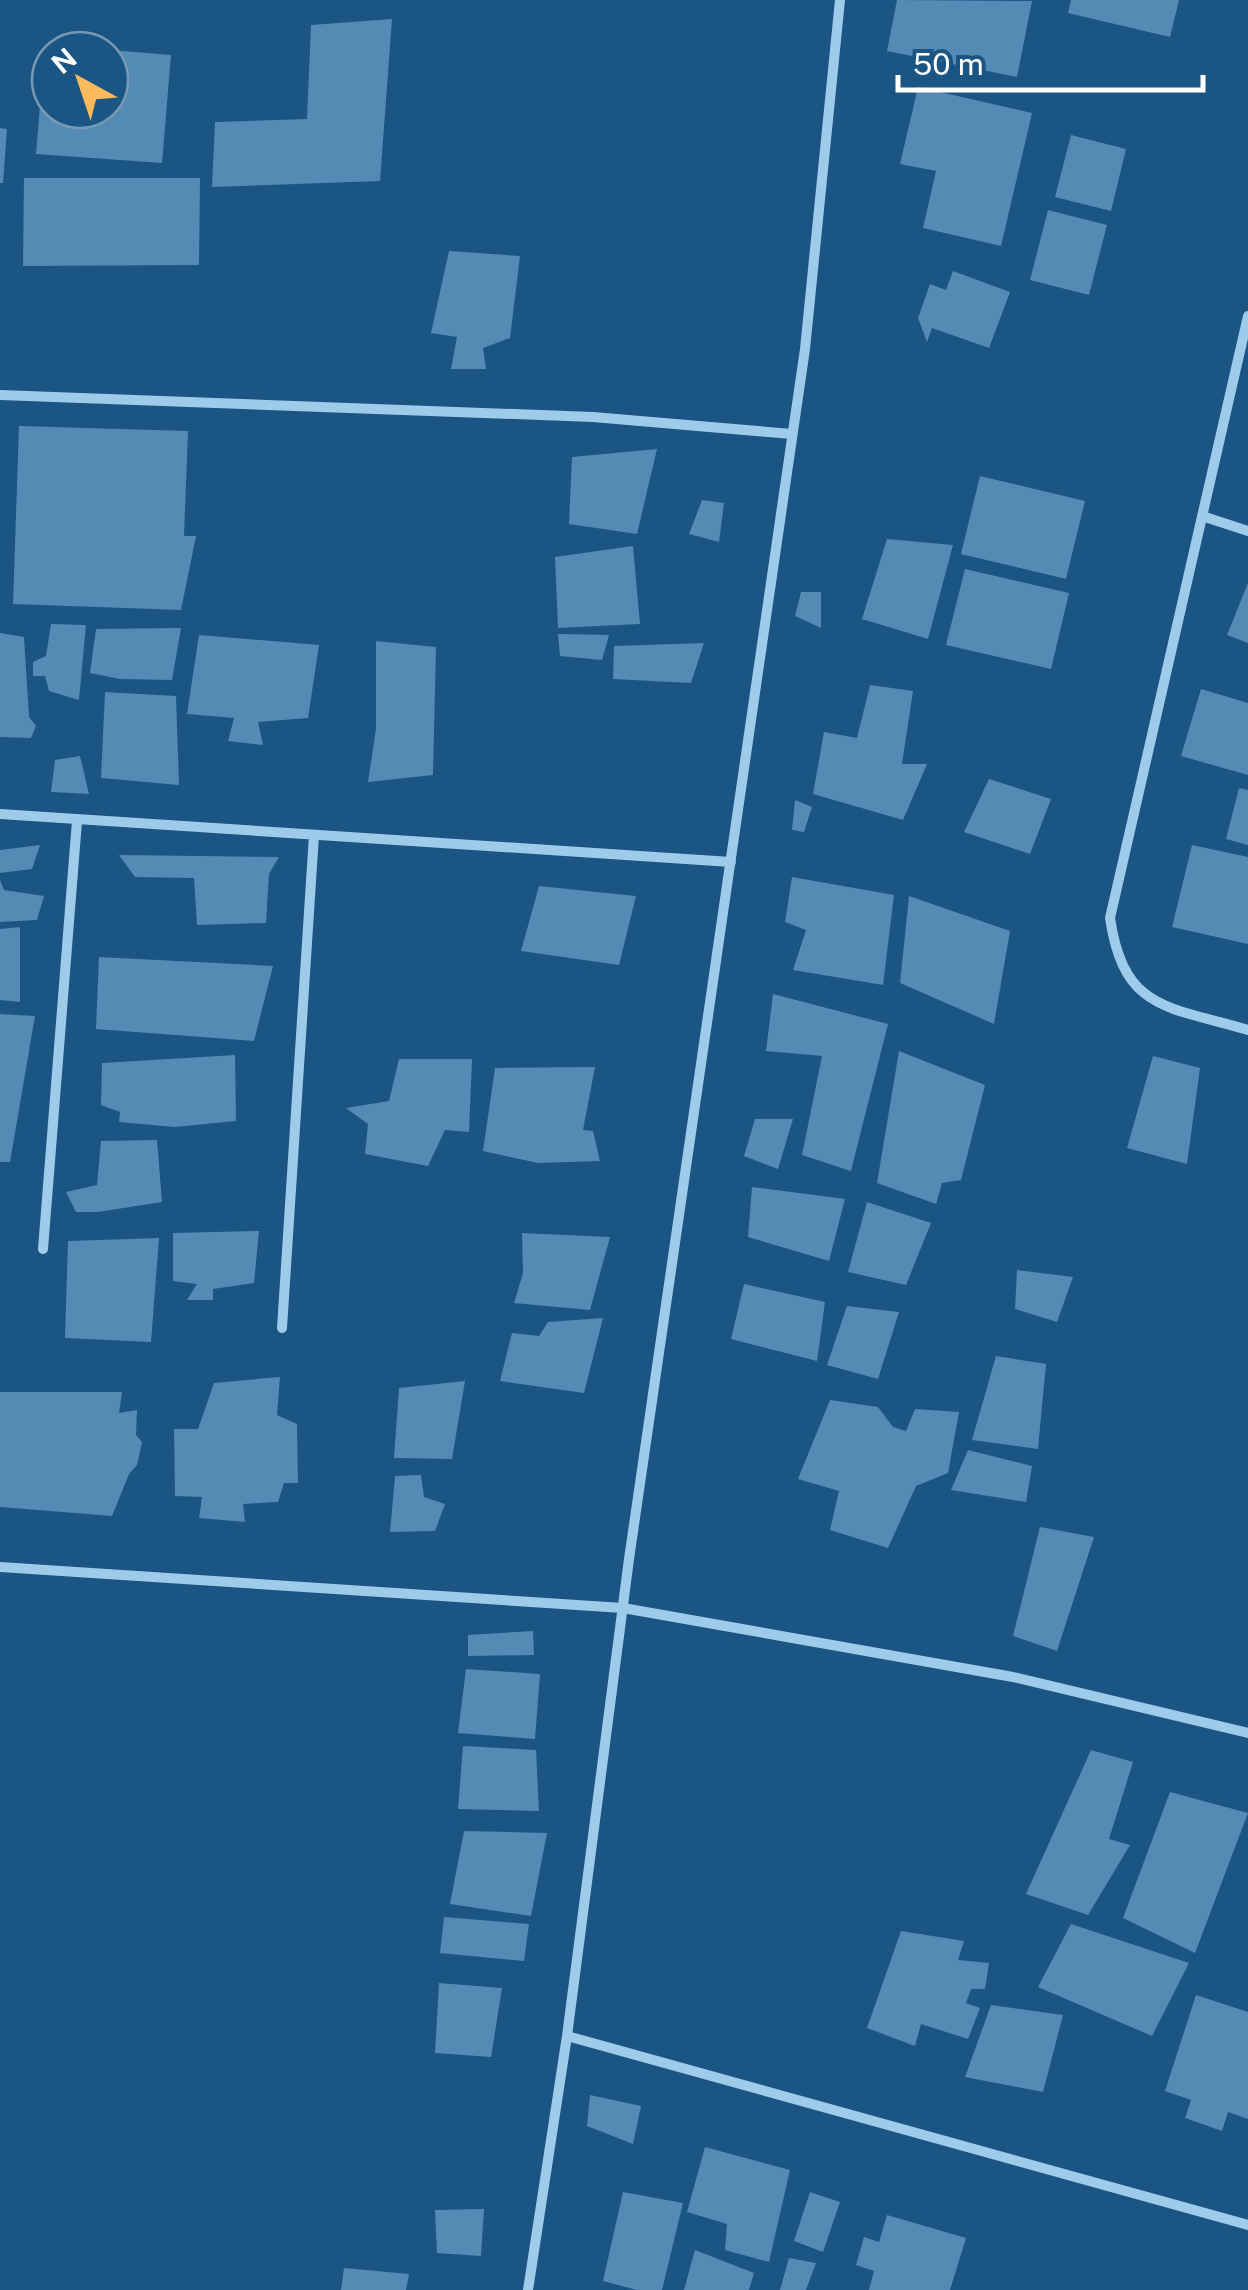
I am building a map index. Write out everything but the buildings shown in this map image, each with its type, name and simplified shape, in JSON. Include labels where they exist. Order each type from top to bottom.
[{"type":"street","points":[[528,2290],[805,350],[840,0]]},
{"type":"street","points":[[1248,316],[1110,918],[1115,951],[1130,982],[1154,1001],[1248,1030]]},
{"type":"street","points":[[0,395],[592,417],[792,434]]},
{"type":"street","points":[[1202,516],[1248,531]]},
{"type":"street","points":[[0,814],[731,862]]},
{"type":"street","points":[[43,1249],[77,821]]},
{"type":"street","points":[[282,1328],[314,836]]},
{"type":"street","points":[[0,1568],[623,1608],[1013,1677],[1248,1733]]},
{"type":"street","points":[[567,2036],[1248,2224]]}]
